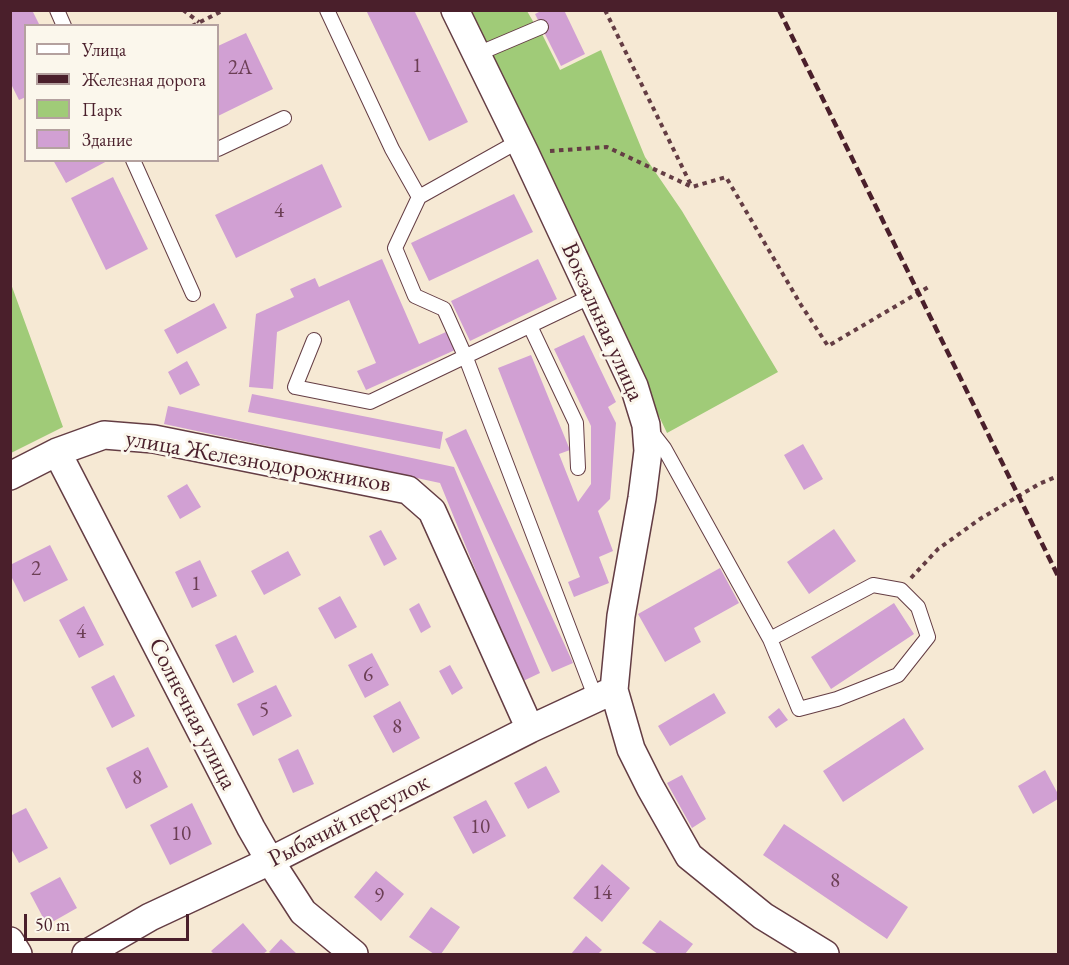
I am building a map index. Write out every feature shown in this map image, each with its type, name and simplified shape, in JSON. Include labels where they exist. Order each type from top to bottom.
[{"type":"street","name":"Вокзальная улица","points":[[455,10],[634,386],[646,425],[648,451],[642,498],[605,694]]},
{"type":"street","name":"улица Железнодорожников","points":[[10,476],[57,452],[104,435],[154,439],[408,490],[432,511],[530,729]]},
{"type":"street","name":"Солнечная улица","points":[[57,452],[270,861],[303,912],[354,954]]},
{"type":"street","name":"Рыбачий переулок","points":[[86,954],[150,917],[270,861],[530,729],[605,694]]},
{"type":"street","points":[[605,694],[650,787],[689,856],[763,915],[825,954]]},
{"type":"street","points":[[10,941],[18,954]]},
{"type":"lane","points":[[57,10],[63,24]]},
{"type":"lane","points":[[327,10],[392,149],[419,197]]},
{"type":"lane","points":[[475,55],[541,27]]},
{"type":"lane","points":[[219,149],[284,118]]},
{"type":"lane","points":[[522,147],[419,197],[395,248],[415,296],[444,309],[605,694]]},
{"type":"lane","points":[[134,162],[193,294]]},
{"type":"lane","points":[[314,340],[295,387],[370,402],[592,296]]},
{"type":"lane","points":[[530,327],[576,423],[578,468]]},
{"type":"lane","points":[[646,425],[664,448],[770,639],[800,709],[837,699],[897,675],[928,637],[918,607],[901,590],[873,585],[770,639]]},
{"type":"path","points":[[183,10],[199,22]]},
{"type":"path","points":[[196,24],[224,10]]},
{"type":"path","points":[[605,10],[692,188]]},
{"type":"path","points":[[522,147],[607,147],[692,188],[726,177],[801,305],[828,346],[930,286]]},
{"type":"path","points":[[901,590],[938,549],[980,519],[1039,484],[1059,476]]},
{"type":"green space","points":[[471,11],[527,11],[534,23],[487,43]]},
{"type":"green space","points":[[541,32],[560,70],[601,50],[645,157],[682,211],[778,372],[667,433],[489,58],[510,45]]},
{"type":"green space","points":[[11,284],[63,427],[10,453]]},
{"type":"building","points":[[10,10],[32,10],[39,24],[24,24],[24,98],[19,100],[10,82]]},
{"type":"building","points":[[366,10],[414,10],[468,122],[429,141]]},
{"type":"building","points":[[543,10],[564,10],[585,54],[561,66],[535,14]]},
{"type":"building","points":[[246,33],[273,89],[219,116],[219,46]]},
{"type":"building","points":[[54,162],[105,162],[66,183]]},
{"type":"building","points":[[322,164],[342,207],[236,258],[215,215]]},
{"type":"building","points":[[113,177],[148,249],[106,270],[71,198]]},
{"type":"building","points":[[514,194],[533,232],[429,281],[411,243]]},
{"type":"building","points":[[382,259],[419,344],[446,332],[455,350],[366,390],[357,371],[376,363],[349,300],[277,332],[273,389],[249,387],[256,314],[294,297],[290,289],[315,278],[319,287]]},
{"type":"building","points":[[538,259],[557,299],[470,341],[451,301]]},
{"type":"building","points":[[214,303],[227,328],[177,354],[164,330]]},
{"type":"building","points":[[584,335],[616,402],[608,407],[616,423],[610,499],[598,511],[613,551],[599,557],[609,583],[574,597],[568,582],[580,577],[498,368],[531,355],[570,450],[559,454],[578,502],[591,484],[591,426],[554,349]]},
{"type":"building","points":[[187,361],[200,385],[180,395],[168,372]]},
{"type":"building","points":[[252,394],[443,432],[440,449],[248,412]]},
{"type":"building","points":[[168,406],[454,467],[540,673],[521,682],[440,483],[164,424]]},
{"type":"building","points":[[466,429],[573,663],[552,672],[445,439]]},
{"type":"building","points":[[803,444],[823,479],[804,490],[784,455]]},
{"type":"building","points":[[187,484],[201,507],[180,519],[167,496]]},
{"type":"building","points":[[834,529],[856,561],[809,594],[787,562]]},
{"type":"building","points":[[381,530],[397,559],[384,566],[369,536]]},
{"type":"building","points":[[50,545],[68,580],[24,602],[10,574],[10,565]]},
{"type":"building","points":[[288,551],[301,575],[264,595],[251,571]]},
{"type":"building","points":[[200,560],[217,596],[192,608],[175,572]]},
{"type":"building","points":[[720,568],[739,603],[694,628],[701,642],[665,662],[638,614]]},
{"type":"building","points":[[340,596],[357,627],[335,639],[318,608]]},
{"type":"building","points":[[419,603],[431,627],[421,633],[409,609]]},
{"type":"building","points":[[894,603],[914,634],[831,689],[811,657]]},
{"type":"building","points":[[84,606],[104,645],[79,658],[59,620]]},
{"type":"building","points":[[236,635],[254,672],[233,683],[215,645]]},
{"type":"building","points":[[372,653],[389,685],[365,698],[348,665]]},
{"type":"building","points":[[450,665],[463,688],[452,695],[439,671]]},
{"type":"building","points":[[114,675],[135,716],[112,728],[91,687]]},
{"type":"building","points":[[276,685],[292,716],[253,736],[237,704]]},
{"type":"building","points":[[714,693],[726,713],[670,746],[658,726]]},
{"type":"building","points":[[400,701],[420,738],[393,753],[373,716]]},
{"type":"building","points":[[779,708],[788,720],[776,728],[768,717]]},
{"type":"building","points":[[904,718],[924,749],[843,802],[823,771]]},
{"type":"building","points":[[148,747],[168,787],[126,809],[106,768]]},
{"type":"building","points":[[298,749],[314,784],[293,793],[278,759]]},
{"type":"building","points":[[546,766],[560,792],[528,809],[514,783]]},
{"type":"building","points":[[1045,770],[1058,794],[1058,799],[1033,814],[1018,786]]},
{"type":"building","points":[[682,775],[706,819],[692,828],[667,783]]},
{"type":"building","points":[[486,800],[506,836],[473,854],[453,817]]},
{"type":"building","points":[[192,803],[212,844],[170,865],[150,825]]},
{"type":"building","points":[[26,808],[48,848],[19,863],[10,847],[10,816]]},
{"type":"building","points":[[784,824],[908,907],[887,939],[763,855]]},
{"type":"building","points":[[602,864],[630,888],[602,922],[573,898]]},
{"type":"building","points":[[376,871],[404,894],[381,921],[354,897]]},
{"type":"building","points":[[60,877],[77,908],[47,925],[30,893]]},
{"type":"building","points":[[431,907],[460,927],[441,954],[434,954],[409,937]]},
{"type":"building","points":[[660,920],[693,944],[685,954],[658,954],[642,943]]},
{"type":"building","points":[[243,923],[267,951],[263,954],[214,954],[211,951]]},
{"type":"building","points":[[586,936],[602,950],[598,954],[571,954]]},
{"type":"building","points":[[281,939],[297,954],[269,952]]},
{"type":"railway","points":[[779,10],[1058,576]]}]
